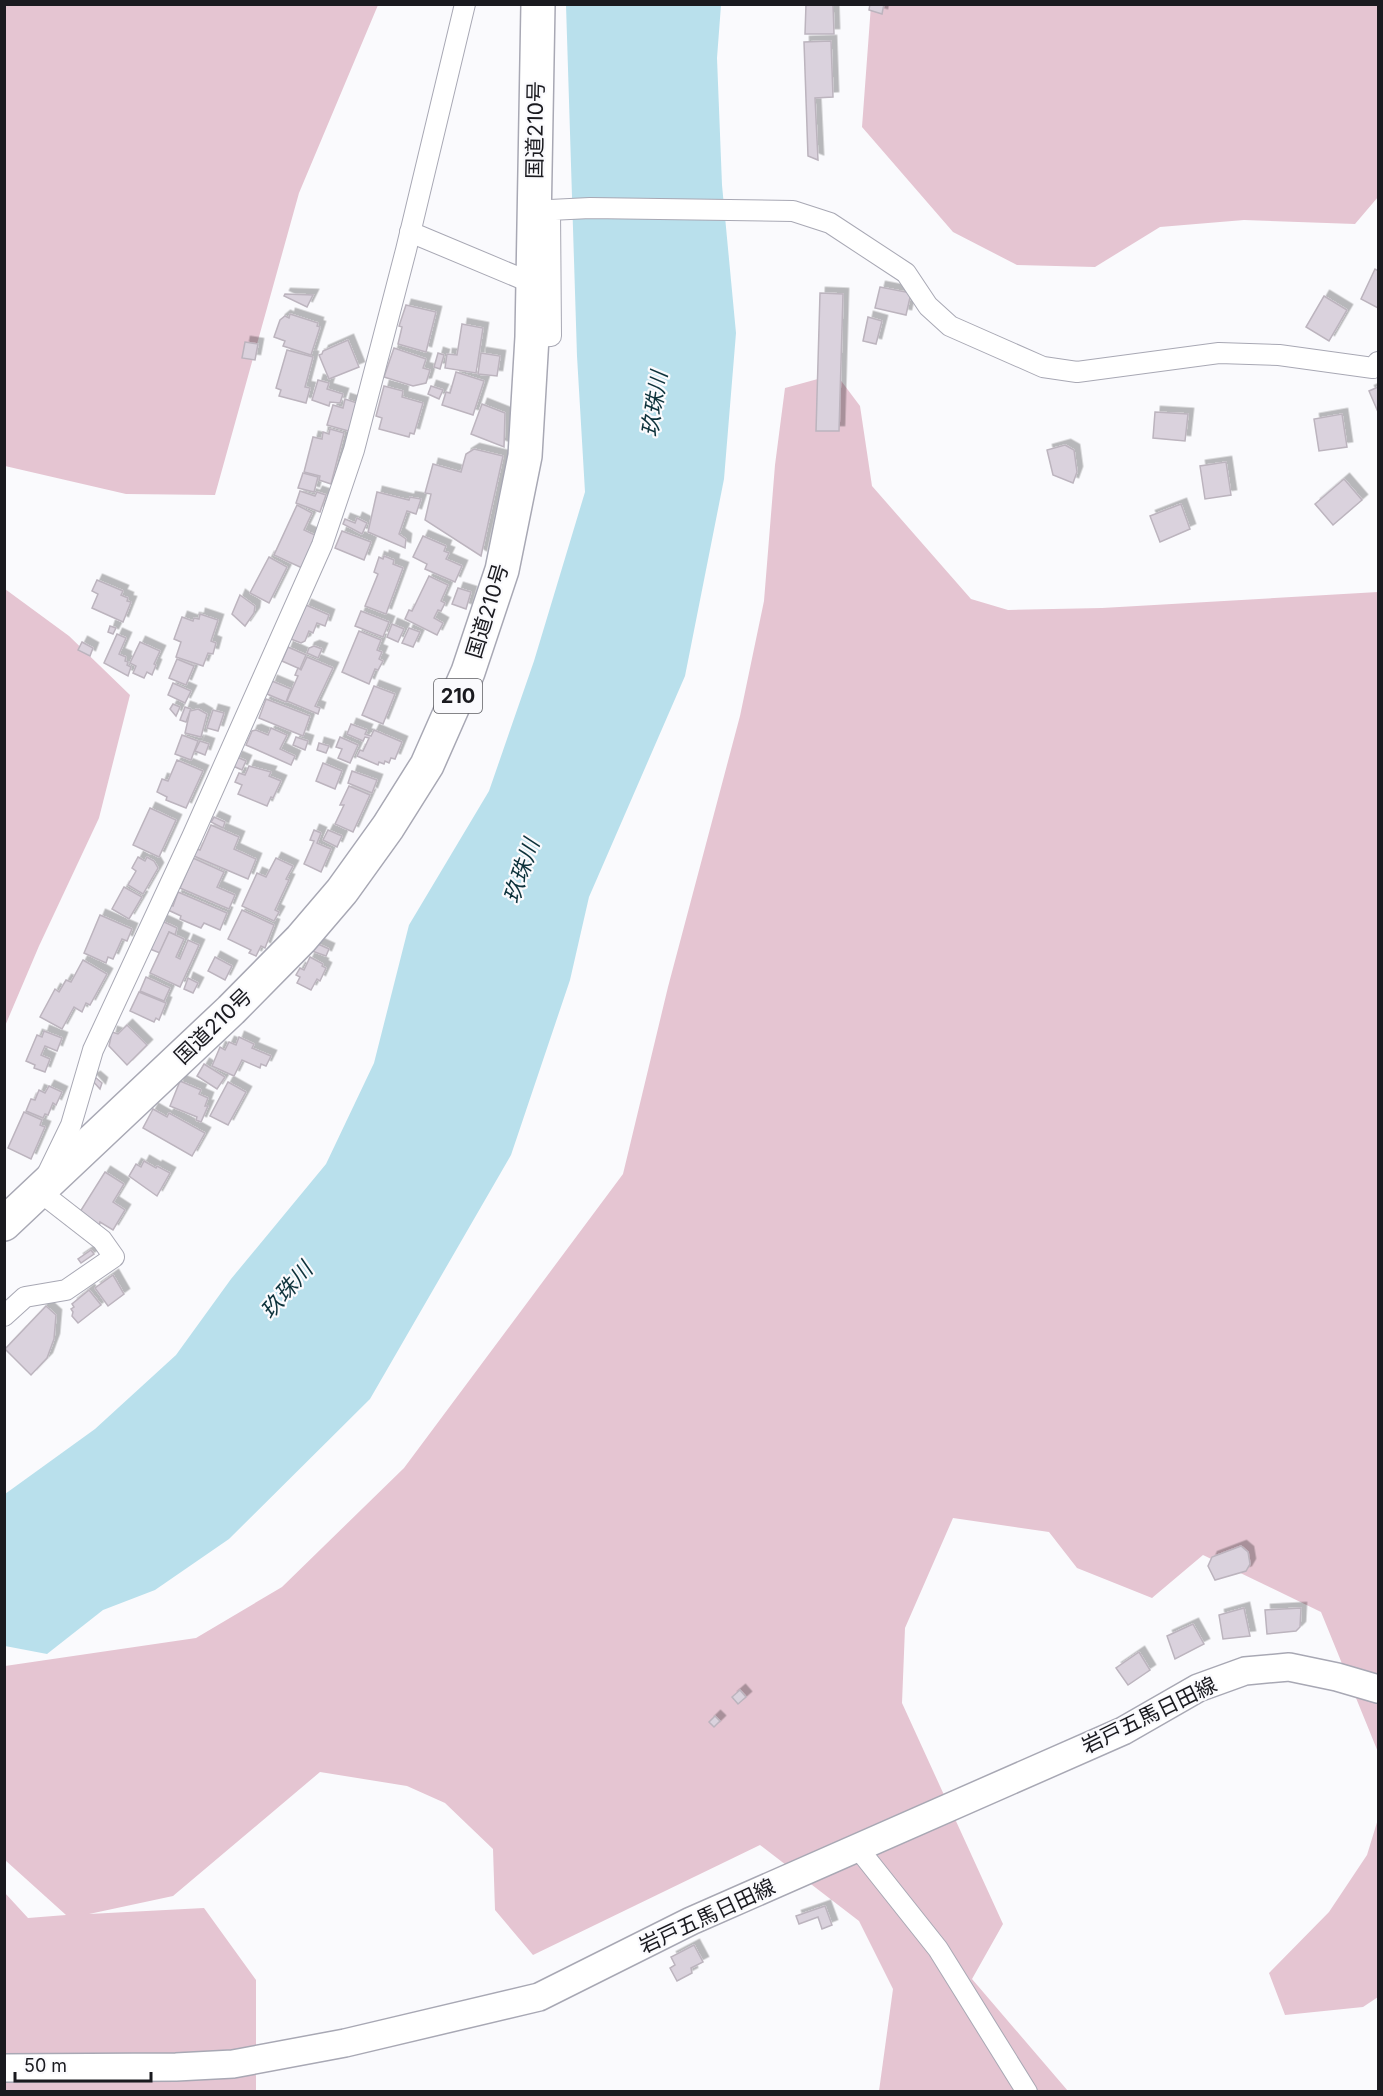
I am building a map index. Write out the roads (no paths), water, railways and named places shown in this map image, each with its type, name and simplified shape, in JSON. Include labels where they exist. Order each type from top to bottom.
[{"type":"highway","name":"国道210号","points":[[4,1224],[231,1010],[300,939],[342,891],[388,827],[427,765],[468,672],[502,570],[525,456],[532,337],[538,4]]},
{"type":"main road","name":"岩戸五馬日田線","points":[[4,2068],[176,2067],[233,2064],[345,2043],[539,1997],[691,1921],[1124,1731],[1198,1688],[1245,1671],[1289,1666],[1378,1689]]},
{"type":"street","points":[[4,1316],[25,1297],[66,1290],[114,1257],[102,1240],[39,1191],[71,1125],[93,1050],[197,826],[322,545],[354,450],[465,4]]},
{"type":"street","points":[[532,337],[550,336],[550,210],[590,208],[793,211],[830,223],[906,273],[928,306],[950,326],[1043,366],[1077,372],[1220,353],[1279,355],[1373,368],[1378,362]]},
{"type":"street","points":[[410,232],[532,283]]},
{"type":"street","points":[[857,1847],[938,1949],[1027,2091]]},
{"type":"water","name":"玖珠川","points":[[566,5],[721,5],[717,58],[722,185],[736,333],[724,479],[685,676],[589,897],[570,980],[511,1155],[370,1399],[229,1539],[155,1590],[103,1610],[47,1654],[5,1646],[5,1494],[95,1429],[176,1355],[231,1279],[326,1164],[374,1063],[409,925],[489,791],[534,661],[585,492],[577,356]]}]
